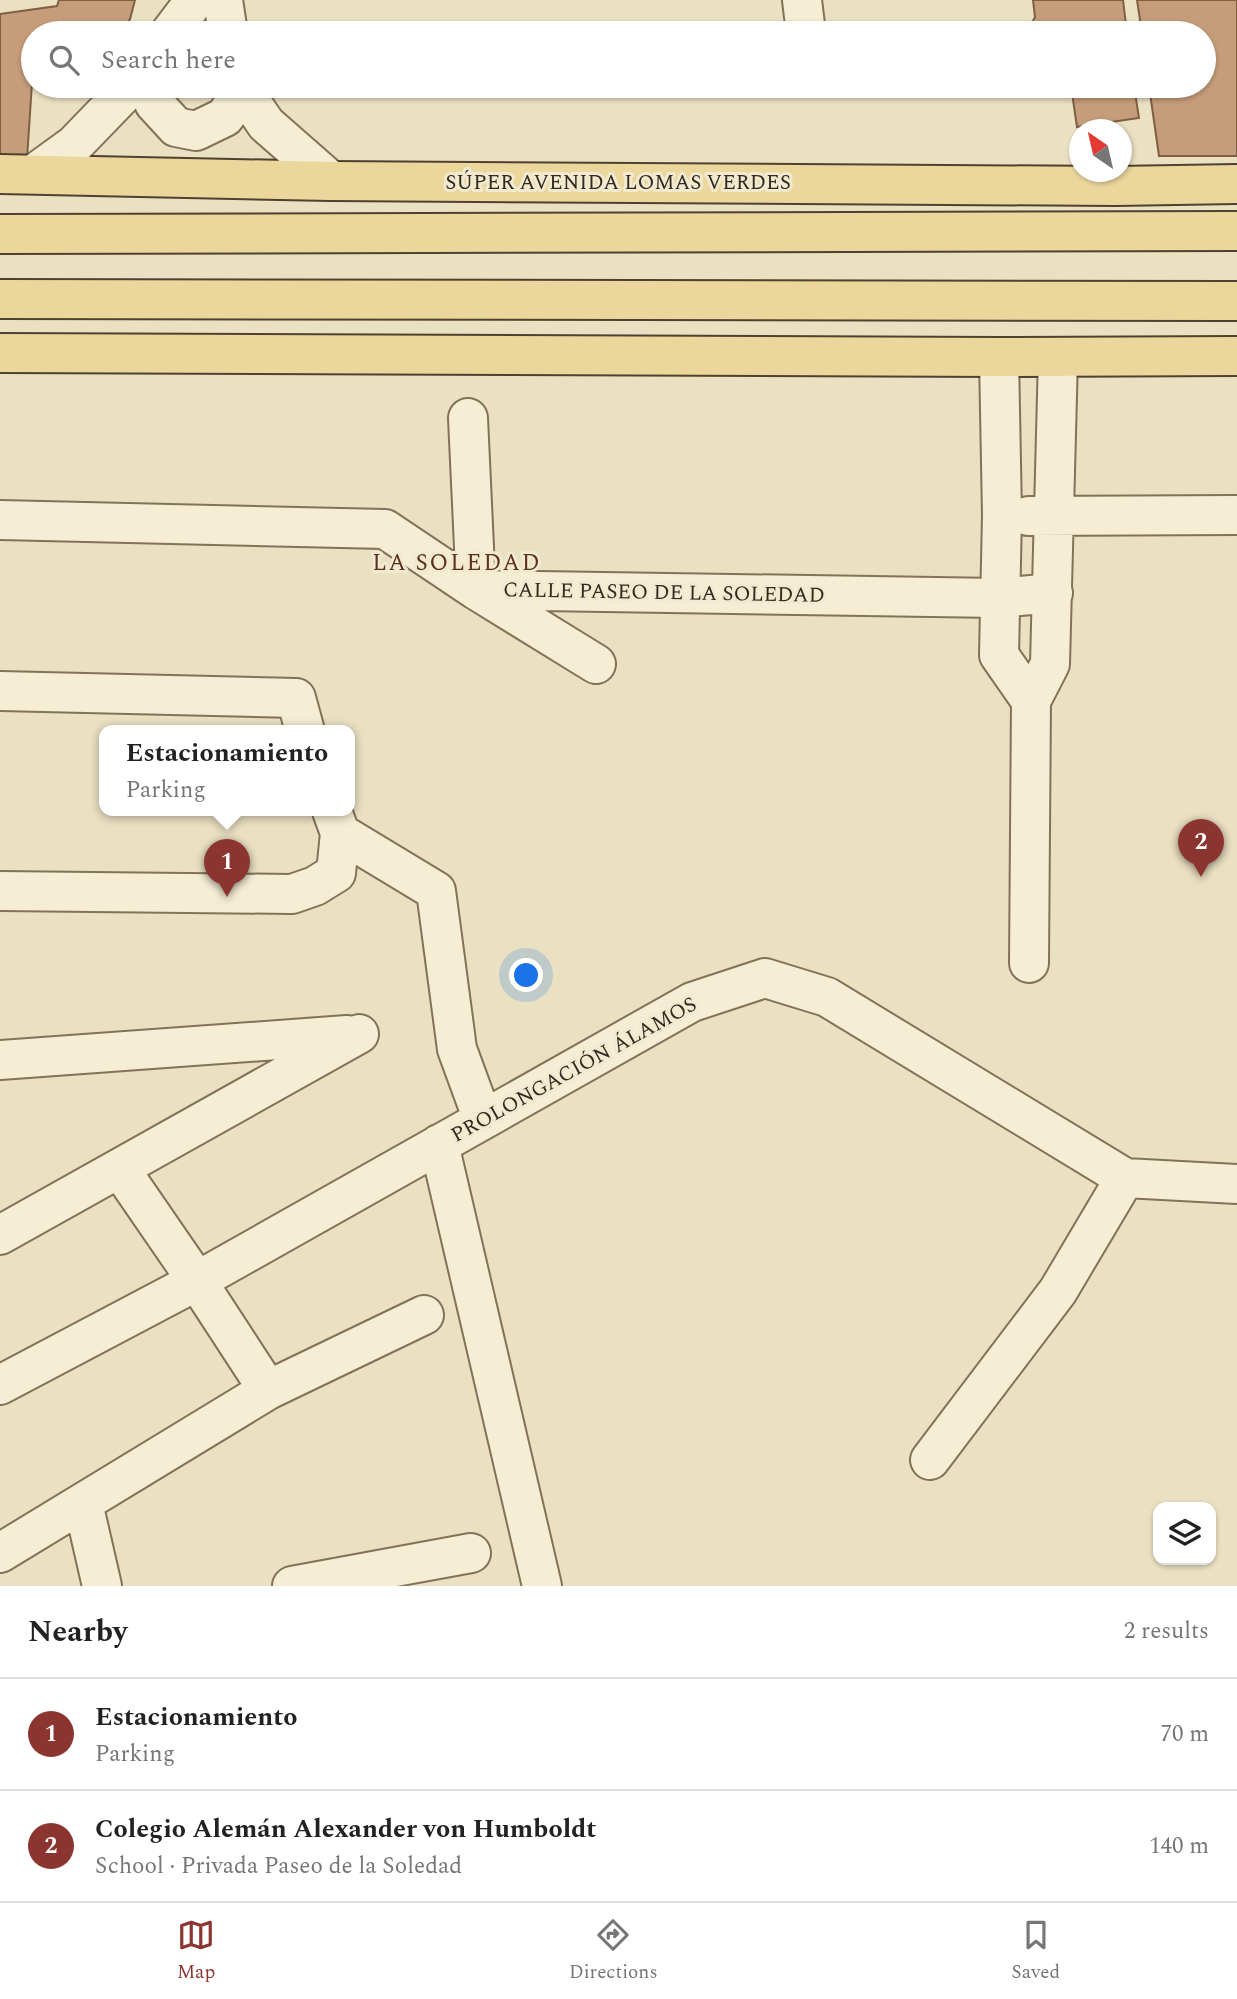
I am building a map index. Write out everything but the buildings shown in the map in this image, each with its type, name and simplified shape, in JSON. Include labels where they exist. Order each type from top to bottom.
[{"type":"main road","name":"SÚPER AVENIDA LOMAS VERDES","points":[[17,174],[331,181],[1115,186],[1237,184]]},
{"type":"main road","points":[[1115,186],[1192,231]]},
{"type":"main road","points":[[0,234],[1237,231]]},
{"type":"main road","points":[[0,299],[1237,301]]},
{"type":"main road","points":[[0,354],[1237,356]]},
{"type":"street","points":[[179,21],[195,0]]},
{"type":"street","points":[[223,0],[226,21]]},
{"type":"street","points":[[802,0],[805,21]]},
{"type":"street","points":[[17,174],[74,145],[119,98]]},
{"type":"street","points":[[153,98],[154,103],[176,127],[196,131],[225,117],[235,98]]},
{"type":"street","points":[[248,98],[267,124],[331,181]]},
{"type":"street","points":[[999,357],[1002,515],[999,655],[1031,701]]},
{"type":"street","points":[[1029,964],[1031,701],[1050,664],[1058,357]]},
{"type":"street","points":[[468,418],[477,590],[596,664]]},
{"type":"street","points":[[1002,515],[1237,515]]},
{"type":"street","name":"CALLE PASEO DE LA SOLEDAD","points":[[0,520],[385,529],[477,590],[999,598],[1053,593]]},
{"type":"street","points":[[0,691],[296,698],[303,725]]},
{"type":"street","points":[[0,891],[292,894],[315,887],[336,873],[336,822]]},
{"type":"street","points":[[336,822],[436,891],[457,1049],[484,1120]]},
{"type":"street","name":"PROLONGACIÓN ÁLAMOS","points":[[0,1385],[197,1281],[692,1002],[765,978],[827,997],[1125,1178],[1237,1184]]},
{"type":"street","points":[[0,1060],[359,1034],[0,1235]]},
{"type":"street","points":[[439,1144],[542,1586]]},
{"type":"street","points":[[120,1169],[268,1390]]},
{"type":"street","points":[[930,1461],[1058,1291],[1125,1178]]},
{"type":"street","points":[[0,1553],[268,1390],[424,1315]]},
{"type":"street","points":[[83,1503],[102,1586]]},
{"type":"street","points":[[292,1586],[471,1553]]},
{"type":"place","name":"Colegio Alemán Alexander von Humboldt","points":[[1201,877]]},
{"type":"place","name":"Estacionamiento","points":[[227,897]]},
{"type":"district","name":"LA SOLEDAD","points":[[457,563]]}]
